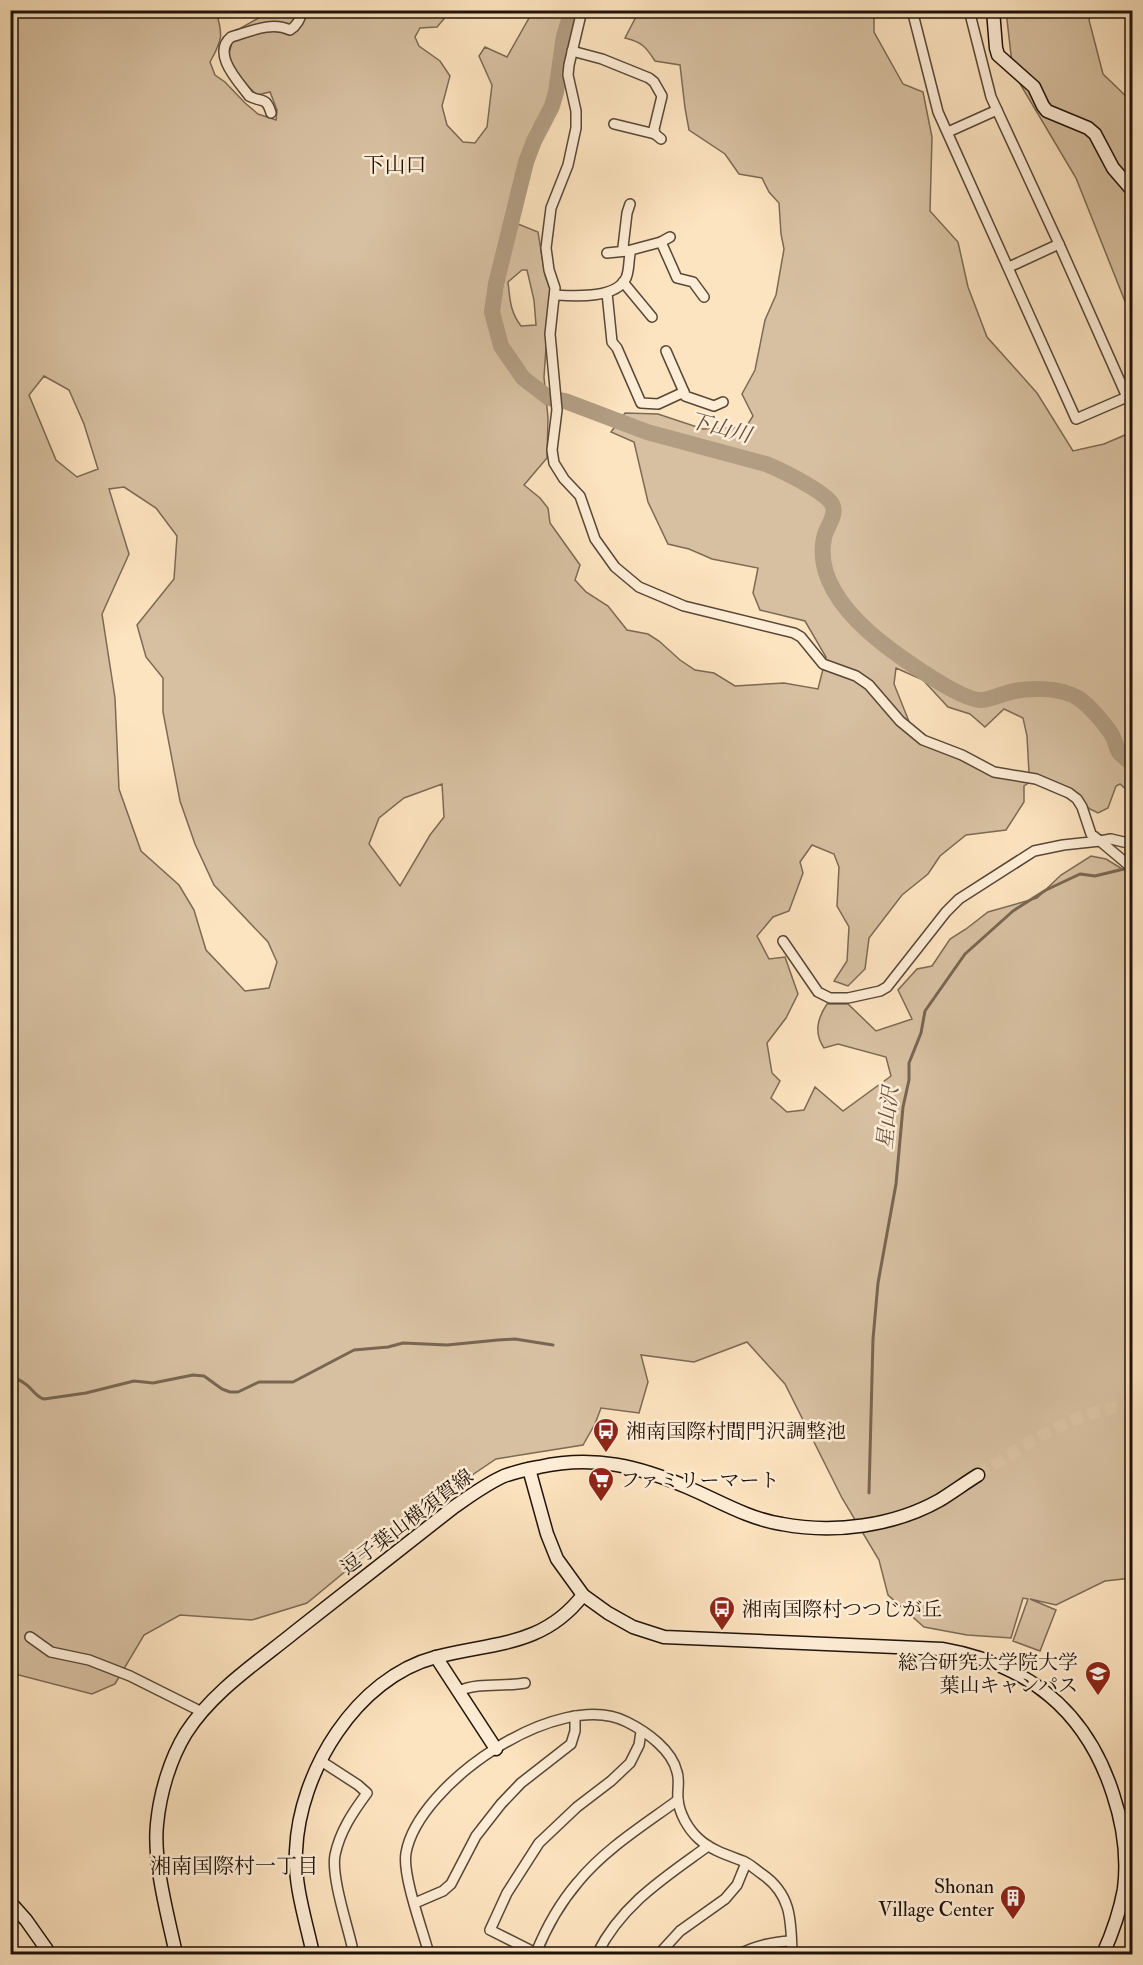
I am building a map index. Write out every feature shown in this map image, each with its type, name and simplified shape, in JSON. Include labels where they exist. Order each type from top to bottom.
[{"type":"street","points":[[271,113],[268,103],[249,96],[226,64],[227,40],[270,26],[290,30],[299,20],[303,10]]},
{"type":"street","points":[[582,10],[568,75],[576,111],[576,128],[568,165],[551,208],[546,248],[549,270],[555,288],[550,334],[557,410],[552,450],[554,463],[564,479],[580,496],[595,539],[615,567],[639,587],[684,606],[794,633],[801,637],[824,664],[856,676],[869,685],[900,721],[923,740],[962,755],[994,772],[1036,779],[1069,793],[1082,807],[1091,834],[1132,868]]},
{"type":"street","points":[[912,10],[938,112],[1076,419],[1130,396],[991,97],[969,10]]},
{"type":"street","points":[[993,10],[998,55],[1034,87],[1047,111],[1088,128],[1095,134],[1113,168],[1132,190]]},
{"type":"street","points":[[572,51],[602,59],[654,82],[662,96],[654,129],[658,136],[614,124]]},
{"type":"street","points":[[948,132],[997,110]]},
{"type":"street","points":[[555,296],[607,293],[623,282],[628,270],[628,252],[623,247],[630,204]]},
{"type":"street","points":[[607,253],[628,252],[635,247],[661,242],[670,237]]},
{"type":"street","points":[[661,242],[677,278],[693,282],[704,297]]},
{"type":"street","points":[[1009,267],[1059,244]]},
{"type":"street","points":[[623,282],[652,318]]},
{"type":"street","points":[[607,293],[612,342],[617,348],[641,403],[658,404],[684,392]]},
{"type":"street","points":[[666,351],[686,396],[714,406],[723,402]]},
{"type":"street","points":[[783,941],[818,992],[830,998],[848,998],[880,991],[892,983],[946,912],[959,899],[1034,851],[1064,845],[1103,845],[1111,839],[1132,844]]},
{"type":"street","name":"逗子葉山横須賀線","points":[[176,1954],[158,1863],[157,1826],[162,1796],[171,1765],[186,1734],[202,1712],[249,1669],[454,1507],[505,1476],[558,1463],[591,1461],[625,1466],[656,1474],[750,1515],[780,1524],[831,1528],[865,1526],[907,1514],[939,1500],[978,1475]]},
{"type":"street","points":[[529,1469],[557,1559],[583,1595],[600,1609],[633,1627],[664,1636],[942,1649],[968,1654],[1003,1667],[1041,1688],[1065,1708],[1083,1730],[1098,1755],[1118,1809],[1124,1834],[1124,1889],[1103,1954]]},
{"type":"street","points":[[313,1954],[296,1874],[297,1832],[309,1786],[337,1733],[374,1690],[393,1675],[436,1657],[520,1640],[548,1627],[567,1613],[583,1595]]},
{"type":"street","points":[[30,1636],[51,1652],[89,1660],[130,1676],[202,1712]]},
{"type":"street","points":[[436,1657],[496,1749]]},
{"type":"street","points":[[459,1691],[469,1686],[513,1686],[525,1683]]},
{"type":"street","points":[[415,1903],[442,1891],[451,1884],[476,1836],[501,1804],[521,1783],[571,1744],[575,1731],[575,1716]]},
{"type":"street","points":[[429,1954],[406,1875],[406,1852],[414,1828],[430,1805],[459,1776],[496,1749],[537,1727],[575,1716],[609,1716],[627,1722],[666,1750],[678,1773],[678,1800],[683,1817],[696,1836],[708,1846],[746,1863],[767,1878],[783,1895],[791,1922],[792,1954]]},
{"type":"street","points":[[641,1732],[639,1746],[630,1763],[577,1807],[539,1843],[507,1893],[490,1930],[536,1953],[546,1928],[578,1882],[608,1852],[678,1800]]},
{"type":"street","points":[[321,1761],[367,1793],[348,1819],[335,1856],[337,1879],[352,1946]]},
{"type":"street","points":[[597,1954],[625,1911],[659,1881],[708,1846]]},
{"type":"street","points":[[659,1954],[680,1930],[725,1899],[737,1885],[746,1863]]},
{"type":"street","points":[[10,1902],[50,1954]]},
{"type":"street","points":[[740,1954],[772,1942],[791,1941]]},
{"type":"shaded area","points":[[10,11],[216,11],[220,37],[210,62],[215,75],[258,114],[276,120],[277,110],[270,92],[257,95],[226,65],[234,35],[239,29],[264,15],[265,11],[448,11],[449,13],[437,27],[420,28],[415,37],[419,46],[440,61],[450,76],[442,106],[447,125],[463,142],[475,143],[487,127],[492,85],[479,56],[485,47],[507,57],[533,11],[568,11],[548,102],[522,161],[508,220],[538,232],[545,275],[550,289],[544,377],[548,418],[547,458],[524,485],[548,508],[550,523],[580,565],[575,580],[586,592],[608,606],[627,630],[648,634],[695,670],[714,673],[735,686],[784,683],[818,689],[826,657],[805,621],[760,610],[753,593],[758,568],[712,559],[689,549],[668,544],[648,502],[634,442],[611,432],[625,413],[658,414],[703,429],[746,427],[753,416],[742,394],[755,370],[765,320],[776,295],[784,249],[779,203],[769,192],[762,178],[739,174],[725,154],[689,130],[680,65],[655,61],[643,46],[625,38],[639,11],[874,11],[874,32],[903,84],[923,92],[932,137],[930,211],[958,242],[968,287],[987,337],[1037,393],[1073,451],[1104,444],[1132,432],[1132,789],[1128,791],[1120,784],[1116,786],[1108,808],[1098,813],[1061,785],[1039,776],[1024,786],[1024,802],[1006,830],[966,835],[940,856],[928,874],[902,895],[869,938],[865,969],[848,986],[834,981],[847,961],[849,927],[837,906],[839,867],[834,854],[812,845],[800,862],[803,873],[789,911],[773,917],[757,936],[769,959],[785,957],[798,994],[786,1018],[767,1043],[772,1073],[780,1081],[771,1098],[787,1112],[804,1110],[815,1087],[843,1111],[891,1076],[886,1057],[838,1044],[824,1048],[819,1037],[818,1026],[827,1004],[848,1004],[876,1031],[912,1019],[898,990],[917,969],[932,966],[950,939],[988,912],[1037,898],[1061,875],[1091,856],[1106,859],[1132,875],[1132,1578],[1105,1581],[1056,1605],[1030,1599],[1056,1610],[1040,1651],[1013,1641],[1028,1599],[1023,1598],[1011,1638],[967,1635],[924,1627],[888,1595],[879,1560],[842,1498],[785,1384],[747,1342],[694,1362],[641,1355],[648,1382],[639,1413],[601,1408],[583,1445],[496,1459],[416,1513],[307,1603],[252,1620],[180,1615],[144,1635],[115,1684],[92,1694],[11,1673]],"holes":[[[522,270],[527,270],[534,300],[536,325],[521,326],[517,321],[511,305],[508,282]],[[44,376],[69,390],[84,424],[98,469],[77,477],[56,460],[29,395]],[[124,487],[156,508],[177,536],[174,579],[137,625],[146,657],[163,678],[163,712],[180,801],[195,844],[214,885],[268,942],[277,962],[269,988],[245,991],[206,950],[194,910],[179,885],[141,851],[119,789],[115,698],[102,614],[129,554],[109,489]],[[896,668],[923,680],[948,707],[970,714],[985,727],[1004,709],[1023,718],[1027,736],[1029,773],[1020,780],[986,772],[916,739],[894,684]],[[442,784],[444,817],[430,835],[400,886],[369,844],[379,818],[404,798]]]},
{"type":"shaded area","points":[[1006,11],[1091,11],[1089,20],[1103,74],[1132,102],[1132,319],[1076,178],[1013,72]]},
{"type":"waterway","name":"下山川","points":[[572,10],[564,36],[552,106],[526,162],[496,284],[492,312],[501,346],[523,378],[549,398],[565,401],[647,432],[766,464],[812,487],[832,504],[834,512],[824,538],[824,565],[828,578],[841,602],[869,632],[940,683],[970,698],[984,700],[1015,691],[1033,689],[1071,694],[1096,715],[1112,735],[1119,752],[1132,764]]},
{"type":"waterway","name":"星山沢","points":[[869,1493],[873,1339],[878,1283],[896,1184],[903,1107],[909,1080],[909,1063],[921,1033],[925,1011],[965,954],[1013,911],[1046,890],[1080,874],[1095,876],[1128,868]]},
{"type":"waterway","points":[[10,1376],[27,1385],[44,1399],[86,1393],[134,1381],[153,1383],[193,1375],[204,1376],[222,1389],[238,1392],[259,1382],[293,1382],[354,1350],[388,1347],[403,1343],[447,1345],[515,1339],[553,1345]]},
{"type":"tunnel","points":[[978,1475],[1032,1441],[1071,1421],[1090,1414],[1132,1406]]},
{"type":"place","name":"湘南国際村間門沢調整池","points":[[606,1454]]},
{"type":"place","name":"ファミリーマート","points":[[601,1503]]},
{"type":"place","name":"湘南国際村つつじが丘","points":[[722,1632]]},
{"type":"place","name":"総合研究大学院大学 葉山キャンパス","points":[[1098,1697]]},
{"type":"place","name":"Shonan Village Center","points":[[1013,1921]]},
{"type":"district","name":"下山口","points":[[395,165]]},
{"type":"district","name":"湘南国際村一丁目","points":[[234,1866]]}]
